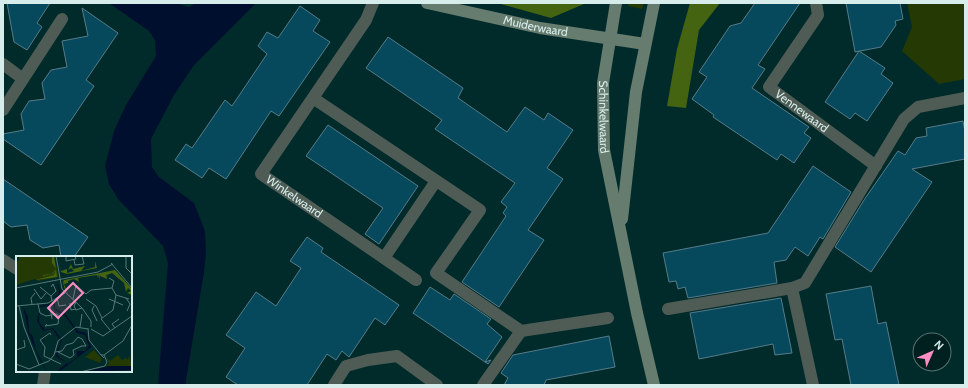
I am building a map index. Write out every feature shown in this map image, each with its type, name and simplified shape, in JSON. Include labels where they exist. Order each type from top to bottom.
[{"type":"street","name":"Winkelwaard","points":[[373,3],[366,20],[261,174],[416,280]]},
{"type":"street","name":"Muiderwaard","points":[[427,3],[540,28],[645,44]]},
{"type":"street","name":"Schinkelwaard","points":[[616,3],[603,83],[604,150],[637,313],[654,385]]},
{"type":"street","name":"Schinkelwaard","points":[[621,231],[636,92],[654,3]]},
{"type":"street","name":"Vennewaard","points":[[816,3],[818,15],[769,87],[876,166]]},
{"type":"street","points":[[3,110],[62,19]]},
{"type":"street","points":[[3,64],[23,78]]},
{"type":"street","points":[[313,98],[480,210],[436,273],[521,332],[608,318]]},
{"type":"street","points":[[668,309],[792,288],[805,283],[904,119],[918,107],[965,98]]},
{"type":"street","points":[[384,258],[436,181]]},
{"type":"street","points":[[3,260],[16,268]]},
{"type":"street","points":[[792,288],[813,385]]},
{"type":"street","points":[[483,385],[521,332]]},
{"type":"street","points":[[334,385],[346,366],[368,360],[397,356],[437,385]]},
{"type":"street","points":[[43,385],[45,372]]},
{"type":"green space","points":[[497,3],[592,3],[584,4],[551,18]]},
{"type":"green space","points":[[629,3],[644,3],[642,9],[628,6]]},
{"type":"green space","points":[[690,3],[720,3],[699,30],[686,108],[667,106],[677,49]]},
{"type":"green space","points":[[907,3],[965,3],[965,79],[939,84],[902,51],[912,27]]},
{"type":"water","points":[[109,3],[175,3],[189,7],[196,3],[256,3],[194,65],[174,95],[151,139],[152,167],[159,177],[194,203],[205,231],[206,253],[204,272],[186,385],[158,385],[168,263],[163,246],[118,199],[109,184],[105,166],[114,131],[126,105],[156,56],[155,40],[149,31]]},
{"type":"building","points":[[7,3],[50,3],[37,23],[42,27],[27,50],[14,42]]},
{"type":"building","points":[[755,3],[800,3],[758,65],[765,69],[752,88],[809,127],[804,133],[811,138],[794,163],[781,154],[777,160],[713,117],[714,115],[692,99],[707,77],[699,72],[730,26],[741,23]]},
{"type":"building","points":[[846,3],[900,3],[903,19],[895,21],[896,25],[881,47],[855,52]]},
{"type":"building","points":[[300,6],[320,20],[313,31],[330,42],[279,116],[271,111],[226,179],[209,168],[202,178],[175,160],[186,144],[192,148],[225,100],[232,106],[267,54],[258,46],[267,32],[278,38]]},
{"type":"building","points":[[82,8],[118,33],[86,80],[94,86],[41,165],[3,139],[3,134],[24,130],[21,114],[29,101],[45,99],[42,83],[51,70],[67,67],[62,41],[88,36]]},
{"type":"building","points":[[388,37],[463,88],[458,98],[507,132],[525,107],[544,120],[548,113],[573,130],[547,168],[563,179],[528,230],[544,240],[499,307],[462,282],[506,216],[503,213],[507,207],[501,202],[515,183],[435,129],[442,120],[366,68]]},
{"type":"building","points":[[859,51],[885,68],[881,74],[893,83],[867,121],[855,113],[850,119],[825,102]]},
{"type":"building","points":[[963,121],[965,132],[965,159],[912,169],[932,182],[871,272],[835,247],[864,200],[898,151],[905,155],[916,138],[927,136],[926,128]]},
{"type":"building","points":[[328,125],[418,186],[379,244],[365,234],[383,208],[306,156]]},
{"type":"building","points":[[813,166],[851,192],[823,239],[820,237],[808,256],[795,247],[786,260],[774,262],[777,283],[688,298],[685,287],[678,289],[676,281],[669,282],[663,253],[768,233]]},
{"type":"building","points":[[3,179],[88,237],[75,256],[61,256],[59,245],[43,248],[30,240],[27,225],[11,227],[3,221]]},
{"type":"building","points":[[307,237],[323,248],[321,252],[399,305],[385,325],[375,318],[349,357],[342,351],[336,360],[327,354],[307,385],[238,385],[226,377],[245,348],[226,335],[256,292],[276,306],[301,268],[290,261]]},
{"type":"building","points":[[871,286],[878,324],[886,322],[899,385],[851,385],[842,339],[835,340],[826,294]]},
{"type":"building","points":[[430,287],[450,300],[454,294],[491,319],[487,324],[502,337],[485,362],[413,313]]},
{"type":"building","points":[[781,298],[792,353],[775,355],[773,344],[699,359],[690,313]]},
{"type":"building","points":[[609,336],[615,367],[546,380],[544,385],[504,385],[508,378],[501,373],[513,355]]}]
